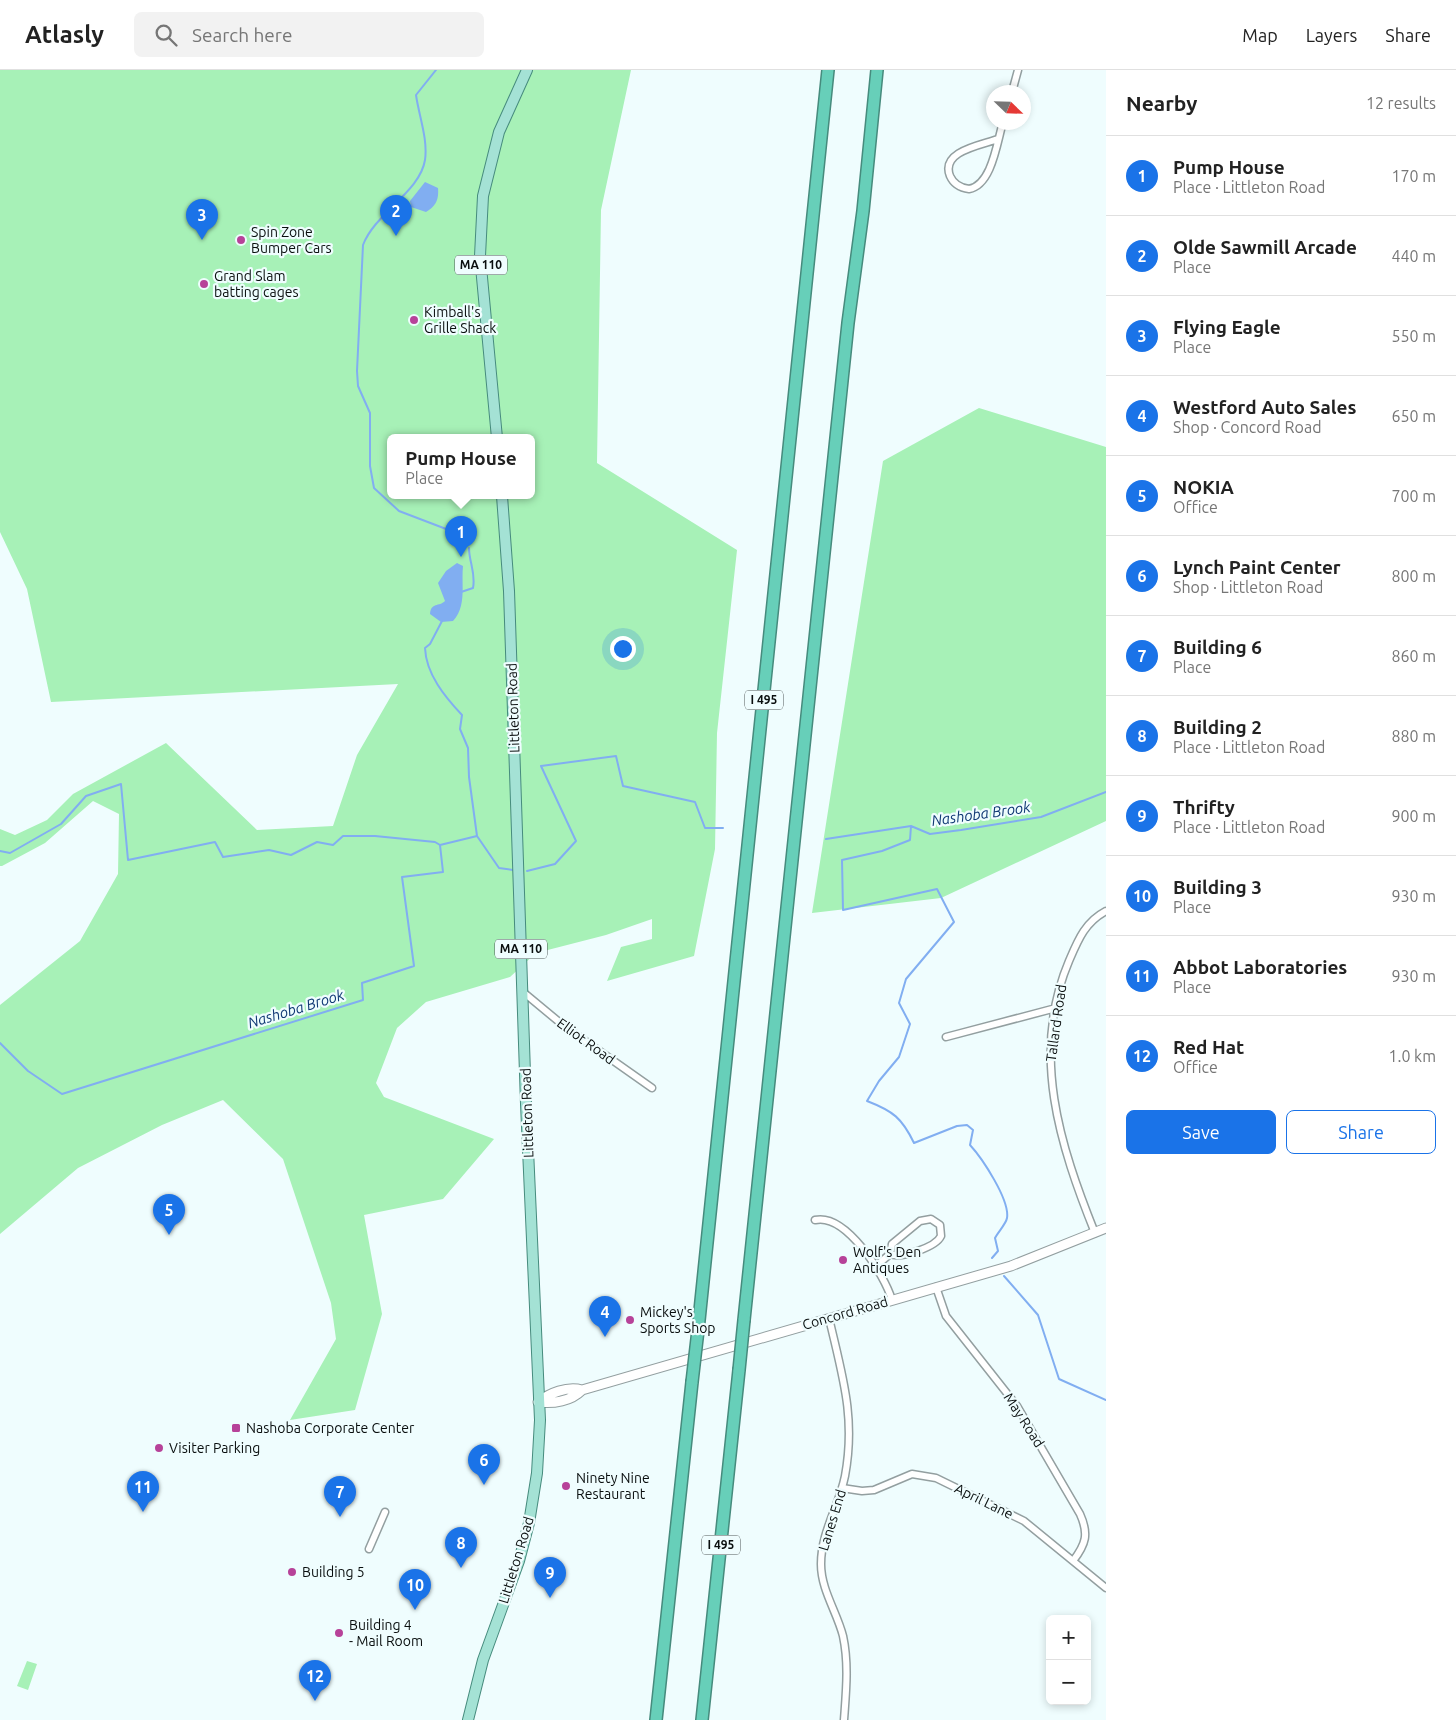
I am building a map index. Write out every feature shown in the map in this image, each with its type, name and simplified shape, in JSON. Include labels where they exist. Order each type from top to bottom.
[{"type":"highway","name":"I 495","points":[[656,1720],[828,70]]},
{"type":"highway","name":"I 495","points":[[702,1720],[848,323],[863,211],[877,70]]},
{"type":"main road","name":"MA 110","points":[[497,434],[480,256],[482,203],[488,168],[499,132],[527,70]]},
{"type":"main road","name":"Littleton Road","points":[[468,1720],[483,1660],[519,1561],[530,1523],[537,1473],[538,1402],[509,591],[502,499]]},
{"type":"main road","name":"Concord Road","points":[[538,1402],[550,1403],[576,1397],[582,1390],[1011,1266],[1106,1228]]},
{"type":"street","points":[[1014,85],[1018,70]]},
{"type":"street","points":[[998,139],[954,156],[949,168],[955,183],[969,189],[981,185],[987,175],[998,139],[1001,130]]},
{"type":"street","name":"Tallard Road","points":[[1095,1233],[1069,1166],[1053,1097],[1049,1066],[1056,1008],[1062,980],[1078,939],[1092,919],[1106,911]]},
{"type":"street","name":"Elliot Road","points":[[523,992],[564,1026],[652,1088]]},
{"type":"street","points":[[946,1037],[1056,1008]]},
{"type":"street","points":[[815,1220],[828,1219],[839,1225],[876,1266],[888,1285],[892,1300]]},
{"type":"street","points":[[876,1266],[890,1254],[892,1244],[920,1221],[930,1219],[940,1225],[941,1236],[935,1244],[900,1255],[890,1254]]},
{"type":"street","name":"May Road","points":[[936,1287],[946,1316],[1017,1406],[1080,1514],[1086,1530],[1086,1542],[1073,1561]]},
{"type":"street","name":"Lanes End","points":[[829,1318],[849,1409],[848,1447],[842,1488],[824,1537],[821,1565],[824,1586],[841,1629],[845,1648],[847,1670],[844,1720]]},
{"type":"street","name":"April Lane","points":[[842,1488],[868,1491],[906,1476],[928,1476],[1015,1516],[1106,1588]]},
{"type":"street","points":[[369,1549],[385,1512]]},
{"type":"green space","points":[[0,70],[631,70],[601,210],[597,463],[737,550],[717,733],[715,849],[694,956],[607,981],[621,947],[652,939],[652,919],[606,935],[536,953],[510,977],[426,1002],[397,1028],[376,1083],[384,1097],[494,1139],[443,1199],[364,1215],[382,1314],[355,1410],[290,1420],[336,1339],[331,1303],[283,1159],[223,1100],[162,1125],[78,1168],[0,1234],[0,1005],[80,941],[118,874],[119,814],[93,801],[45,843],[2,866],[0,866],[0,829],[15,835],[47,820],[73,794],[166,743],[257,830],[333,826],[357,755],[398,684],[51,702],[27,589],[0,532]]},
{"type":"green space","points":[[979,408],[1106,447],[1106,821],[941,898],[812,913],[883,461]]},
{"type":"green space","points":[[27,1661],[37,1664],[28,1690],[17,1686]]},
{"type":"water","points":[[425,182],[438,188],[436,202],[426,212],[411,207],[410,201]]},
{"type":"water","points":[[457,563],[463,566],[462,602],[453,621],[441,622],[430,614],[434,606],[445,601],[438,583],[446,571]]},
{"type":"waterway","points":[[436,70],[416,95],[426,152],[421,172],[406,193],[369,233],[363,245],[357,371],[358,386],[370,413],[370,466],[374,488],[399,511],[454,532],[466,542]]},
{"type":"waterway","points":[[461,592],[473,588],[474,577],[469,548]]},
{"type":"waterway","points":[[442,621],[430,644],[425,648],[426,658],[438,684],[449,701],[462,715],[460,729],[468,748],[469,777],[477,836]]},
{"type":"waterway","name":"Nashoba Brook","points":[[527,871],[555,864],[576,841],[541,766],[616,756],[623,786],[695,802],[705,828],[723,828]]},
{"type":"waterway","points":[[0,851],[10,853],[61,824],[86,796],[121,784],[128,860],[215,842],[223,857],[269,850],[291,855],[317,842],[333,845],[343,836],[375,836],[435,842],[440,845]]},
{"type":"waterway","name":"Nashoba Brook","points":[[826,839],[911,826],[930,834],[1041,817],[1106,792]]},
{"type":"waterway","points":[[911,826],[910,840],[882,851],[842,860],[843,910],[937,889],[954,922],[906,979],[899,1003],[910,1024],[899,1057],[879,1081],[867,1101],[884,1108],[896,1116],[914,1143],[957,1126],[967,1125],[973,1130],[970,1145],[1000,1190],[1007,1210],[1007,1218],[995,1238],[998,1251],[992,1258]]},
{"type":"waterway","name":"Nashoba Brook","points":[[0,1043],[28,1071],[62,1094],[363,1000],[362,983],[414,966],[402,877],[443,872],[440,845],[477,836],[499,868],[513,870]]},
{"type":"waterway","points":[[1004,1276],[1038,1315],[1059,1379],[1106,1400]]},
{"type":"place","name":"Olde Sawmill Arcade","points":[[396,236]]},
{"type":"place","name":"Flying Eagle","points":[[202,240]]},
{"type":"place","name":"Spin Zone Bumper Cars","points":[[241,240]]},
{"type":"place","name":"Grand Slam batting cages","points":[[204,284]]},
{"type":"place","name":"Kimball's Grille Shack","points":[[414,320]]},
{"type":"place","name":"Pump House","points":[[461,557]]},
{"type":"place","name":"NOKIA","points":[[169,1235]]},
{"type":"place","name":"Wolf's Den Antiques","points":[[843,1260]]},
{"type":"place","name":"Mickey's Sports Shop","points":[[630,1320]]},
{"type":"place","name":"Westford Auto Sales","points":[[605,1337]]},
{"type":"place","name":"Nashoba Corporate Center","points":[[236,1428]]},
{"type":"place","name":"Visiter Parking","points":[[159,1448]]},
{"type":"place","name":"Lynch Paint Center","points":[[484,1485]]},
{"type":"place","name":"Ninety Nine Restaurant","points":[[566,1486]]},
{"type":"place","name":"Abbot Laboratories","points":[[143,1512]]},
{"type":"place","name":"Building 6","points":[[340,1517]]},
{"type":"place","name":"Building 2","points":[[461,1568]]},
{"type":"place","name":"Building 5","points":[[292,1572]]},
{"type":"place","name":"Thrifty","points":[[550,1598]]},
{"type":"place","name":"Building 3","points":[[415,1610]]},
{"type":"place","name":"Building 4 - Mail Room","points":[[339,1633]]},
{"type":"place","name":"Red Hat","points":[[315,1701]]}]
